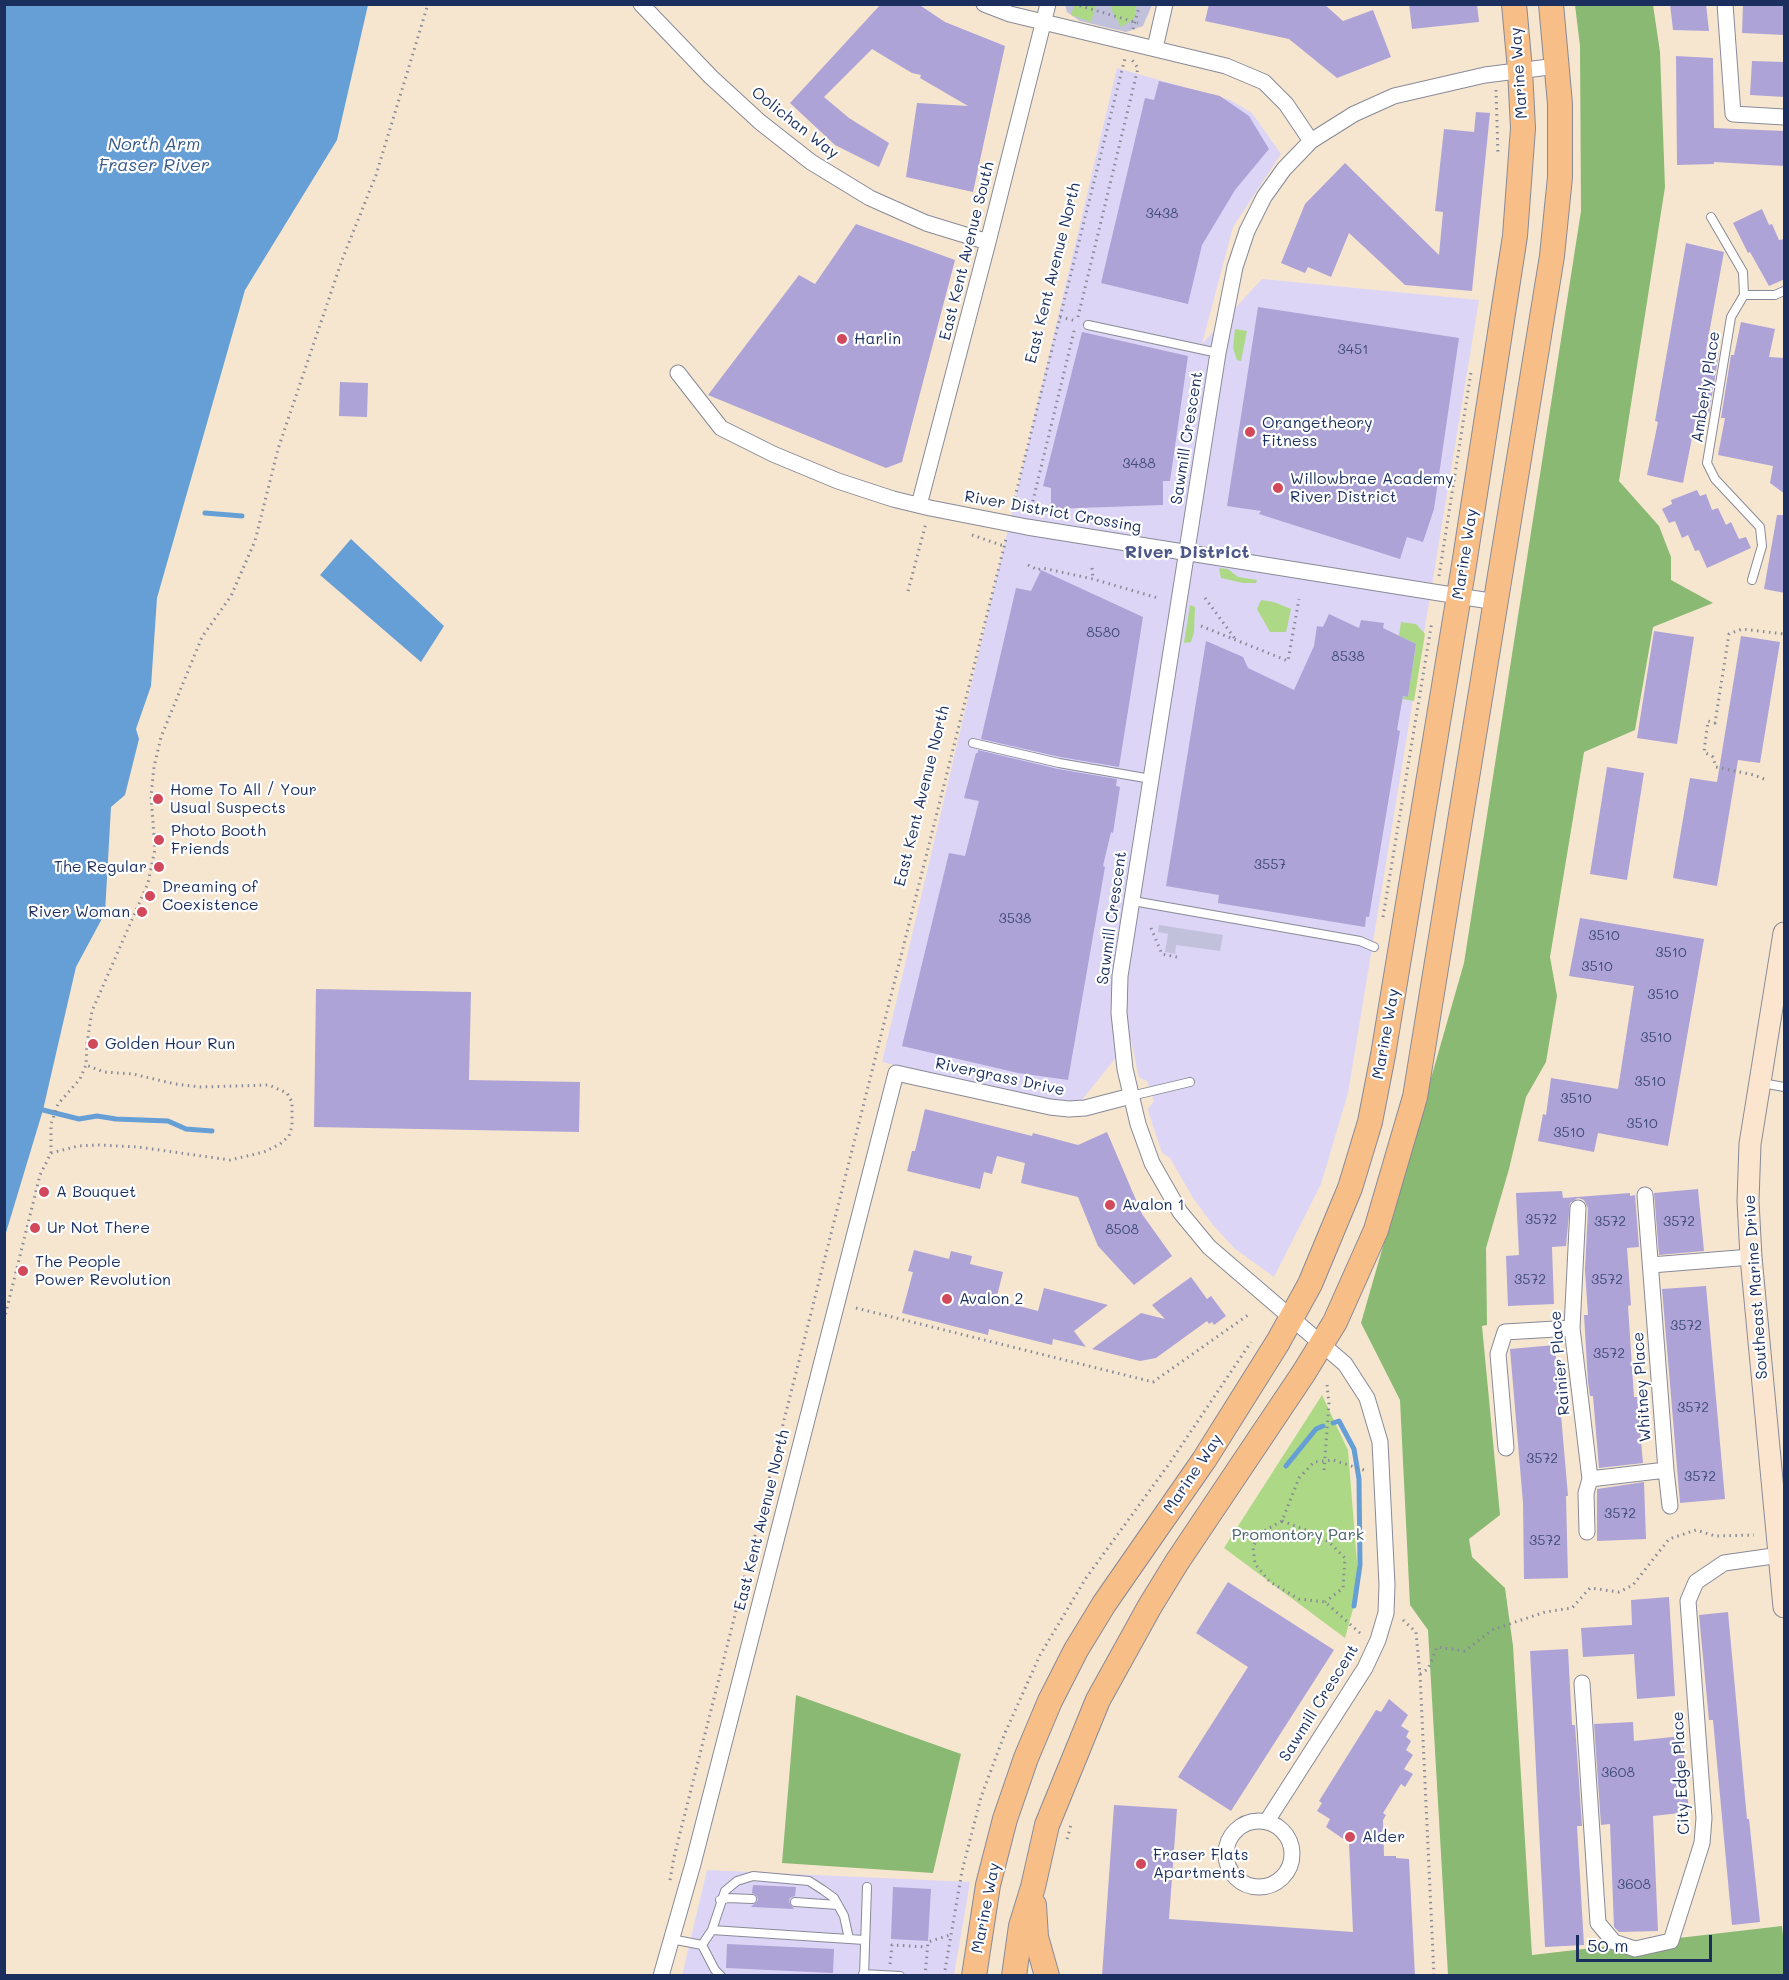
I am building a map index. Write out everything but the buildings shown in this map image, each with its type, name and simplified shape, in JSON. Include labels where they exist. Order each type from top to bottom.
[{"type":"main road","name":"Marine Way","points":[[972,1972],[988,1885],[1005,1819],[1026,1758],[1055,1691],[1076,1650],[1104,1604],[1204,1460],[1310,1284],[1350,1188],[1370,1122],[1383,1055],[1515,236],[1523,128],[1521,70],[1514,4]]},
{"type":"main road","points":[[1014,1976],[1021,1926],[1033,1887],[1047,1825],[1098,1700],[1177,1562],[1335,1322],[1376,1230],[1415,1097],[1552,256],[1560,177],[1560,104],[1551,4]]},
{"type":"main road","points":[[1033,1887],[1036,1937],[1047,1976]]},
{"type":"street","name":"Oolichan Way","points":[[641,4],[711,77],[760,122],[811,162],[870,198],[926,223],[988,242]]},
{"type":"street","points":[[984,4],[1010,14],[1226,66],[1264,82],[1286,104],[1311,141]]},
{"type":"street","name":"East Kent Avenue South","points":[[924,507],[1048,4]]},
{"type":"street","points":[[1155,48],[1165,4]]},
{"type":"street","points":[[1725,4],[1733,114],[1785,117]]},
{"type":"street","name":"Sawmill Crescent","points":[[1267,1821],[1365,1668],[1378,1640],[1386,1613],[1387,1585],[1380,1442],[1367,1398],[1345,1364],[1209,1247],[1180,1212],[1152,1163],[1138,1124],[1125,1069],[1119,1013],[1120,976],[1218,353],[1235,267],[1247,231],[1264,197],[1284,169],[1311,141],[1354,114],[1394,96],[1485,75],[1557,66]]},
{"type":"street","name":"River District Crossing","points":[[678,373],[721,428],[773,454],[838,481],[924,507],[1027,527],[1496,602]]},
{"type":"street","name":"Southeast Marine Drive","points":[[1785,933],[1750,1144],[1748,1201],[1751,1257],[1785,1607]]},
{"type":"street","name":"Rivergrass Drive","points":[[896,1073],[1050,1107],[1085,1108],[1131,1096]]},
{"type":"street","name":"East Kent Avenue North","points":[[661,1976],[693,1864],[896,1073]]},
{"type":"street","name":"Whitney Place","points":[[1645,1195],[1670,1506]]},
{"type":"street","name":"Rainier Place","points":[[1578,1208],[1572,1328],[1590,1479],[1586,1493],[1587,1532]]},
{"type":"street","points":[[1652,1265],[1751,1257]]},
{"type":"street","points":[[1506,1448],[1498,1354],[1505,1332],[1572,1328]]},
{"type":"street","points":[[1590,1479],[1666,1470]]},
{"type":"street","name":"City Edge Place","points":[[1582,1683],[1598,1923],[1614,1942],[1635,1948],[1671,1941],[1702,1843],[1704,1818],[1688,1601],[1696,1582],[1724,1563],[1780,1555]]},
{"type":"street","points":[[1256,1820],[1267,1821],[1277,1825],[1286,1833],[1293,1854],[1291,1865],[1277,1882],[1266,1887],[1255,1887],[1244,1884],[1229,1869],[1226,1847],[1230,1837],[1246,1823],[1256,1820]]},
{"type":"lane","points":[[1712,217],[1743,272],[1744,295],[1775,295],[1785,291]]},
{"type":"lane","name":"Amberly Place","points":[[1744,295],[1731,317],[1707,463],[1715,478],[1760,527],[1762,546],[1752,580]]},
{"type":"lane","points":[[1088,325],[1218,353]]},
{"type":"lane","points":[[973,743],[1059,763],[1151,779]]},
{"type":"lane","points":[[1133,901],[1360,941],[1374,947]]},
{"type":"lane","points":[[1131,1096],[1190,1082]]},
{"type":"lane","points":[[1760,1083],[1785,1087]]},
{"type":"lane","points":[[702,1945],[712,1930],[720,1900],[729,1887],[737,1881],[753,1876],[808,1881],[834,1898],[844,1916],[849,1939]]},
{"type":"lane","points":[[867,1887],[863,1975],[900,1976]]},
{"type":"lane","points":[[720,1900],[752,1899]]},
{"type":"lane","points":[[795,1902],[838,1905]]},
{"type":"lane","points":[[712,1930],[864,1940]]},
{"type":"lane","points":[[671,1939],[702,1945]]},
{"type":"lane","points":[[702,1945],[715,1970],[721,1976]]},
{"type":"path","points":[[4,1320],[40,1175],[51,1153],[51,1124],[58,1104],[80,1079],[86,1065],[92,1011],[148,883],[155,849],[151,796],[154,767],[161,737],[202,637],[231,596],[255,540],[278,449],[342,260],[376,175],[428,4]]},
{"type":"path","points":[[1074,4],[1137,22]]},
{"type":"path","points":[[1132,30],[1137,22],[1140,4]]},
{"type":"path","name":"East Kent Avenue North","points":[[1015,499],[1128,55],[1138,68],[1077,321]]},
{"type":"path","points":[[1496,90],[1498,157]]},
{"type":"path","points":[[1029,517],[1077,321],[1060,317]]},
{"type":"path","points":[[1439,576],[1472,364]]},
{"type":"path","points":[[908,591],[924,507]]},
{"type":"path","name":"East Kent Avenue North","points":[[674,1857],[1007,534]]},
{"type":"path","points":[[972,535],[1004,546]]},
{"type":"path","points":[[1028,565],[1038,570],[1042,568],[1093,579],[1158,597]]},
{"type":"path","points":[[1092,568],[1093,579]]},
{"type":"path","points":[[1206,598],[1236,640]]},
{"type":"path","points":[[1201,626],[1288,661],[1299,599]]},
{"type":"path","points":[[1764,779],[1716,767],[1713,757],[1704,752],[1708,721],[1715,723],[1729,634],[1742,629],[1785,634]]},
{"type":"path","points":[[1151,928],[1162,954],[1181,958]]},
{"type":"path","points":[[51,1153],[78,1146],[99,1145],[138,1147],[230,1160],[256,1155],[280,1144],[289,1136],[292,1126],[292,1102],[287,1093],[269,1085],[201,1087],[175,1084],[133,1074],[104,1072],[86,1065]]},
{"type":"path","points":[[856,1308],[1153,1382],[1248,1316]]},
{"type":"path","points":[[1324,1470],[1329,1404],[1327,1385]]},
{"type":"path","points":[[1360,1633],[1325,1602],[1299,1599],[1270,1582],[1255,1564],[1253,1547],[1260,1533],[1282,1521],[1299,1478],[1314,1462],[1333,1460],[1362,1470]]},
{"type":"path","points":[[1282,1521],[1329,1542],[1345,1558],[1343,1588],[1325,1602]]},
{"type":"path","points":[[1420,1674],[1428,1669],[1437,1647],[1465,1651],[1492,1629],[1545,1612],[1572,1608],[1590,1588],[1619,1592],[1633,1585],[1669,1539],[1696,1530],[1715,1536],[1754,1535]]},
{"type":"path","points":[[1403,1620],[1416,1632],[1420,1674],[1434,1976]]},
{"type":"path","points":[[1065,1847],[1074,1816]]},
{"type":"path","points":[[926,1976],[928,1942],[950,1935]]},
{"type":"path","points":[[890,1966],[892,1945],[927,1947]]},
{"type":"shaded area","points":[[1065,5],[1152,5],[1143,26],[1126,32],[1080,21],[1067,12]]},
{"type":"shaded area","points":[[1117,68],[1230,100],[1252,113],[1281,154],[1233,227],[1202,344],[1262,279],[1479,300],[1348,1093],[1321,1184],[1274,1277],[1234,1248],[1213,1225],[1193,1198],[1170,1158],[1162,1153],[1148,1109],[1154,1101],[1147,1081],[1140,1078],[1138,1074],[1131,1039],[1081,1101],[1028,1098],[882,1062]]},
{"type":"shaded area","points":[[1159,925],[1223,935],[1220,951],[1176,945],[1175,954],[1165,952],[1168,934],[1158,932]]},
{"type":"shaded area","points":[[707,1870],[970,1882],[954,1975],[682,1976]]},
{"type":"green space","points":[[1074,5],[1096,5],[1091,22],[1071,15]]},
{"type":"green space","points":[[1112,5],[1137,5],[1134,19],[1121,27],[1111,9]]},
{"type":"green space","points":[[1575,5],[1653,5],[1660,52],[1665,187],[1619,481],[1659,526],[1671,557],[1671,580],[1713,603],[1653,627],[1635,730],[1584,752],[1550,957],[1557,996],[1546,1062],[1526,1097],[1509,1169],[1486,1248],[1487,1325],[1482,1326],[1500,1515],[1469,1539],[1472,1557],[1505,1588],[1513,1646],[1532,1955],[1782,1926],[1784,1975],[1448,1975],[1428,1630],[1410,1605],[1400,1400],[1361,1323],[1464,963],[1581,211],[1580,46]]},
{"type":"green space","points":[[1235,329],[1247,331],[1241,361],[1237,360],[1233,348]]},
{"type":"green space","points":[[1219,568],[1228,569],[1238,577],[1257,580],[1256,583],[1243,583],[1221,578]]},
{"type":"green space","points":[[1261,600],[1274,602],[1291,609],[1286,632],[1270,632],[1257,609]]},
{"type":"green space","points":[[1190,605],[1195,607],[1194,632],[1191,642],[1184,643]]},
{"type":"green space","points":[[1401,622],[1416,624],[1425,634],[1414,701],[1403,699],[1403,696],[1408,697],[1416,644],[1399,636]]},
{"type":"green space","name":"Promontory Park","points":[[1322,1395],[1348,1450],[1359,1587],[1345,1638],[1224,1548]]},
{"type":"green space","points":[[796,1695],[961,1754],[933,1873],[782,1863]]},
{"type":"water","name":"North Arm Fraser River","points":[[5,4],[368,5],[337,140],[245,290],[157,598],[151,686],[136,729],[139,739],[125,795],[111,807],[105,913],[76,967],[43,1110],[5,1236]]},
{"type":"water","points":[[351,539],[444,626],[421,662],[320,575]]},
{"type":"waterway","points":[[205,513],[242,516]]},
{"type":"waterway","points":[[43,1110],[79,1119],[97,1116],[168,1121],[186,1129],[212,1131]]},
{"type":"waterway","points":[[1333,1423],[1339,1421],[1354,1449],[1359,1479],[1360,1565],[1354,1606]]},
{"type":"waterway","points":[[1286,1466],[1316,1429],[1323,1426]]},
{"type":"place","name":"Harlin","points":[[842,339]]},
{"type":"place","name":"Orangetheory Fitness","points":[[1250,432]]},
{"type":"place","name":"Willowbrae Academy River District","points":[[1278,488]]},
{"type":"place","name":"Home To All / Your Usual Suspects","points":[[158,799]]},
{"type":"place","name":"Photo Booth Friends","points":[[159,840]]},
{"type":"place","name":"The Regular","points":[[159,867]]},
{"type":"place","name":"Dreaming of Coexistence","points":[[150,896]]},
{"type":"place","name":"River Woman","points":[[142,912]]},
{"type":"place","name":"Golden Hour Run","points":[[93,1044]]},
{"type":"place","name":"A Bouquet","points":[[44,1192]]},
{"type":"place","name":"Avalon 1","points":[[1110,1205]]},
{"type":"place","name":"Ur Not There","points":[[35,1228]]},
{"type":"place","name":"The People Power Revolution","points":[[23,1271]]},
{"type":"place","name":"Avalon 2","points":[[947,1299]]},
{"type":"place","name":"Alder","points":[[1350,1837]]},
{"type":"place","name":"Fraser Flats Apartments","points":[[1141,1864]]},
{"type":"district","name":"River District","points":[[1187,552]]}]
